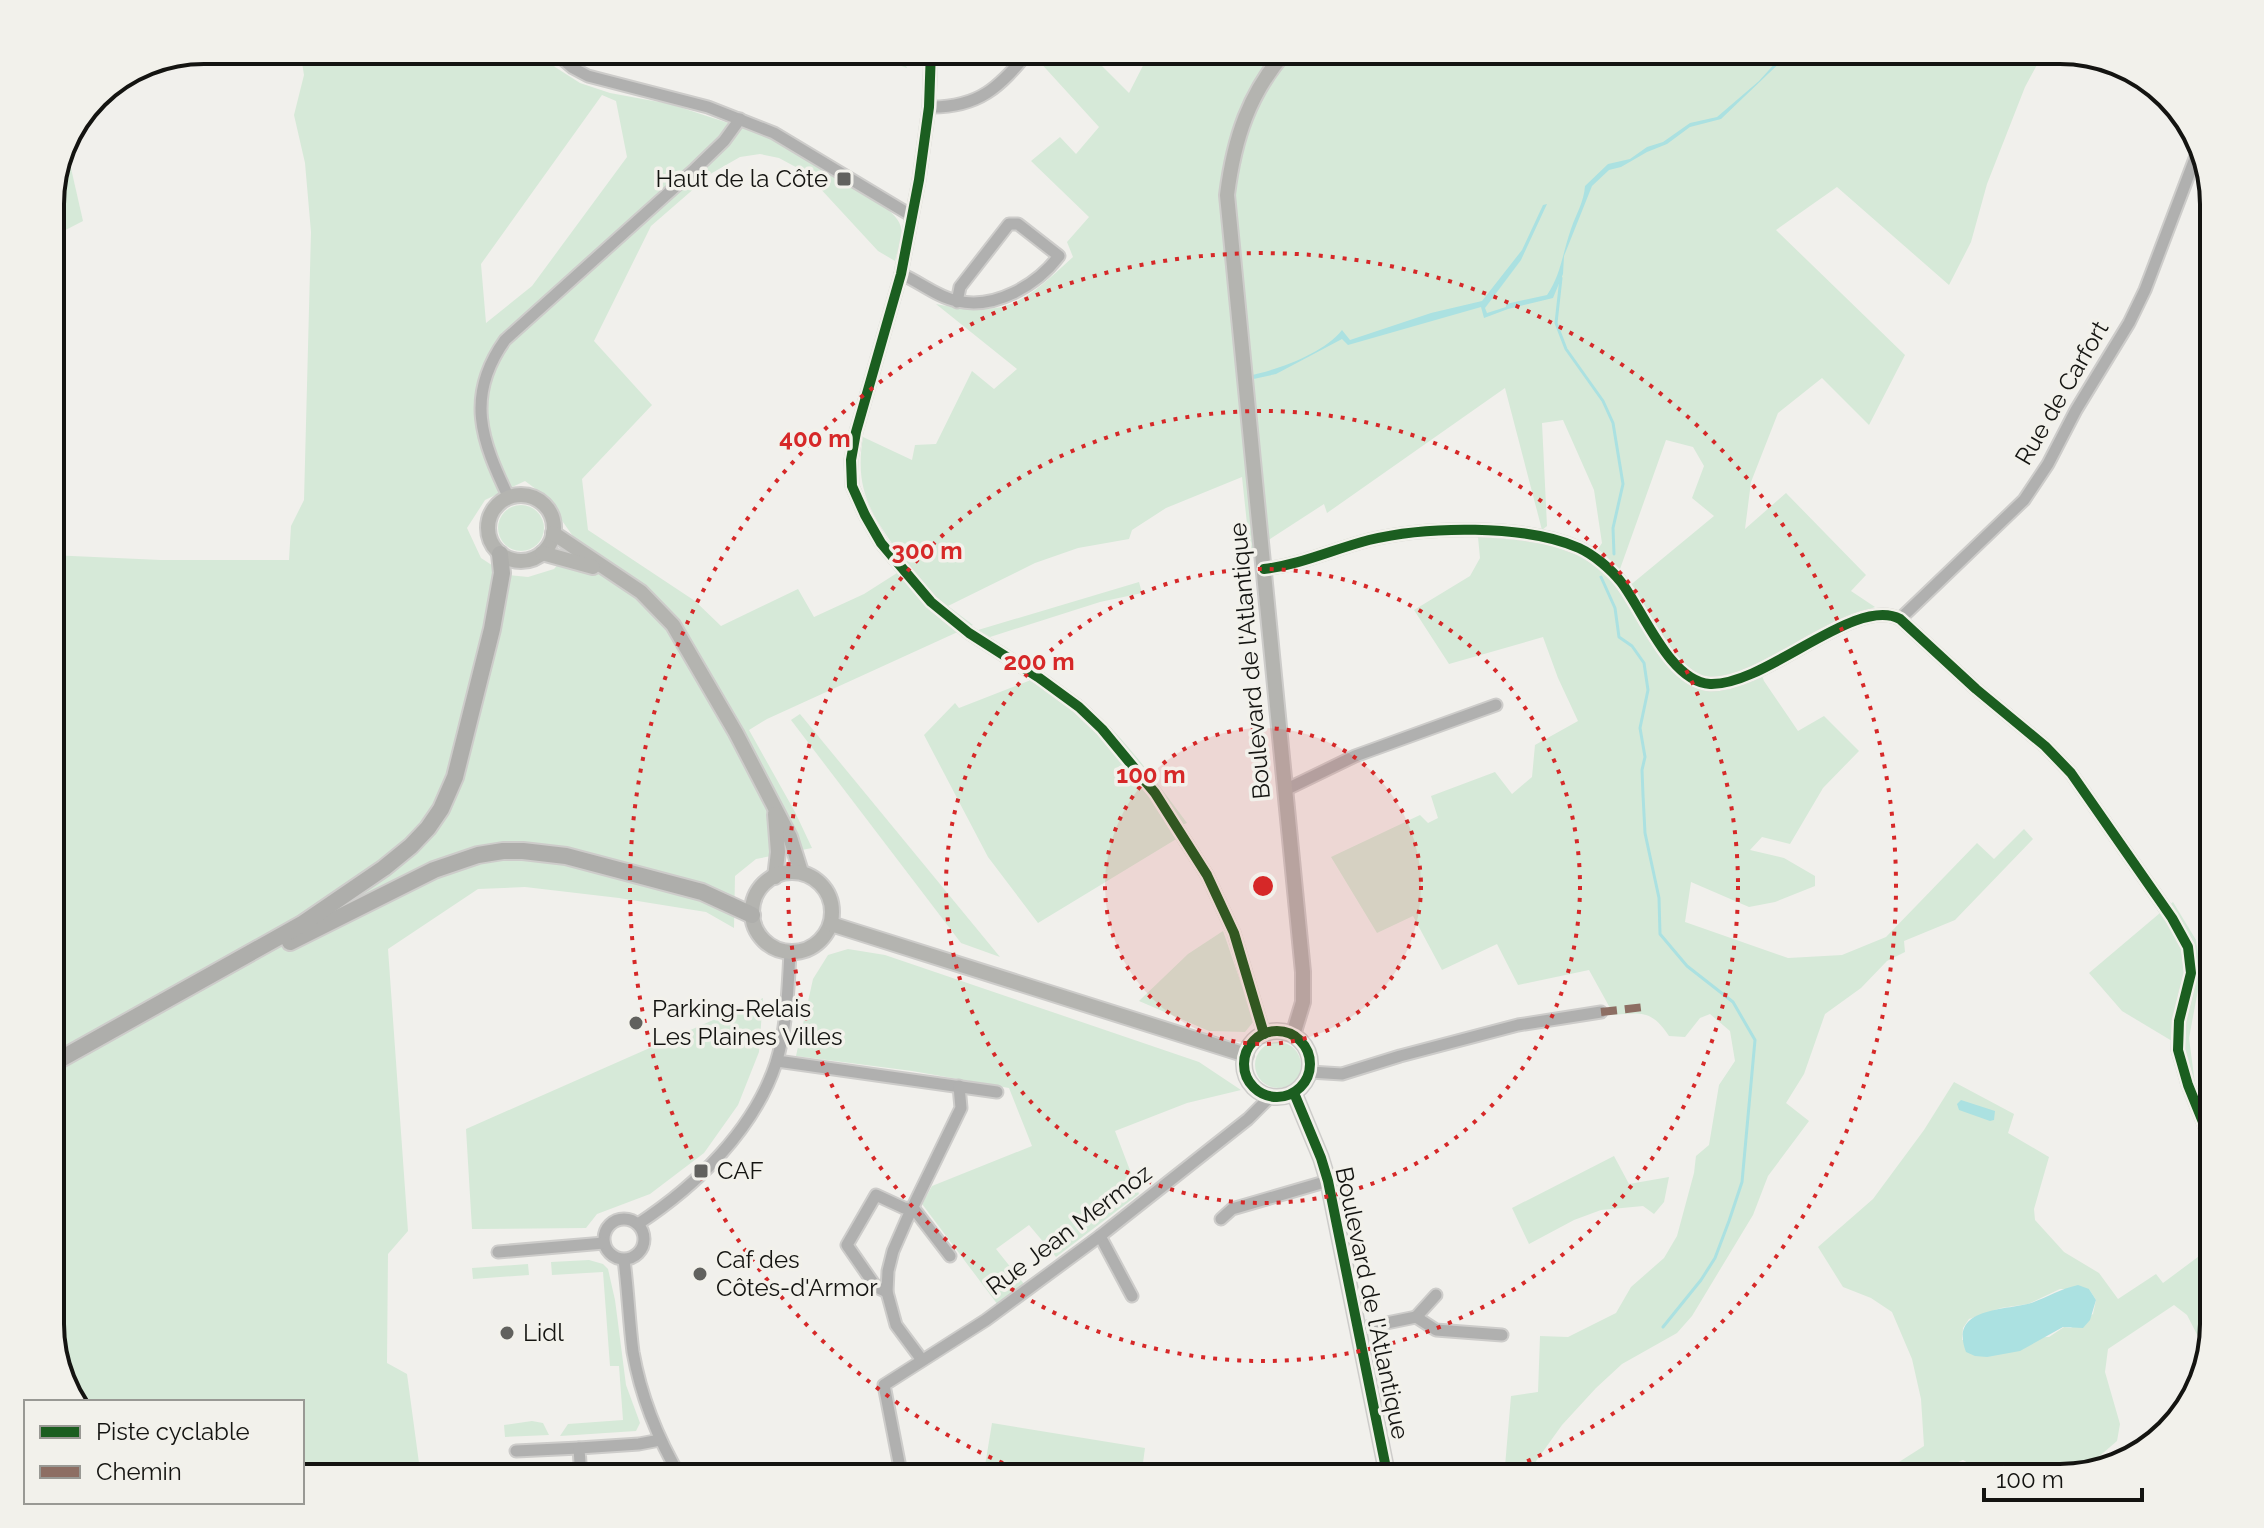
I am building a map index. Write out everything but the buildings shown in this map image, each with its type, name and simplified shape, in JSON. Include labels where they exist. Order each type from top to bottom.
[{"type":"highway","points":[[64,1057],[302,924],[384,868],[428,828],[441,809],[455,777],[492,629],[502,573],[500,554]]},
{"type":"highway","points":[[135,1019],[434,870],[478,855],[523,851],[566,856],[702,892],[752,915]]},
{"type":"main road","name":"Boulevard de l'Atlantique","points":[[1276,64],[1260,85],[1242,120],[1232,156],[1227,195],[1303,972],[1303,1002],[1293,1035]]},
{"type":"main road","points":[[542,553],[553,533],[548,511],[541,503],[520,496],[509,498],[493,510],[489,519],[489,538],[500,554],[522,561],[542,553],[609,572]]},
{"type":"main road","points":[[553,533],[641,592],[673,625],[736,733],[790,837],[801,872]]},
{"type":"main road","points":[[775,810],[778,852],[775,877]]},
{"type":"main road","points":[[801,872],[826,890],[832,912],[831,924],[820,942],[811,948],[790,952],[768,945],[760,936],[752,915],[759,891],[775,877],[801,872]]},
{"type":"main road","points":[[831,924],[1246,1055]]},
{"type":"main road","points":[[1283,1032],[1293,1035],[1308,1050],[1310,1072],[1306,1081],[1294,1093],[1270,1097],[1260,1093],[1246,1076],[1246,1055],[1250,1046],[1264,1034],[1283,1032]]},
{"type":"main road","name":"Boulevard de l'Atlantique","points":[[1294,1093],[1328,1181],[1385,1464]]},
{"type":"street","points":[[568,64],[588,76],[708,107],[774,133],[912,216]]},
{"type":"street","points":[[931,64],[929,107],[912,216],[901,274],[856,432],[851,460],[852,486],[881,543],[931,602],[969,633],[1079,707],[1102,729],[1155,793],[1207,875],[1234,933],[1264,1034]]},
{"type":"street","points":[[929,107],[969,103],[985,96],[1019,64]]},
{"type":"street","points":[[509,498],[492,458],[483,425],[480,403],[490,361],[505,340],[724,141],[740,119]]},
{"type":"street","name":"Rue de Carfort","points":[[1900,619],[2024,500],[2048,464],[2139,301],[2193,163]]},
{"type":"street","points":[[901,274],[957,302],[992,300],[1012,294],[1048,270],[1059,256],[1018,224],[1009,224],[960,287],[957,302]]},
{"type":"street","points":[[1264,569],[1281,567],[1367,541],[1435,529],[1556,540],[1581,549],[1605,566],[1621,582],[1673,661],[1691,678],[1707,684],[1723,683],[1761,670],[1871,615],[1891,614],[1900,619],[1976,689],[2045,746],[2071,773],[2172,918],[2188,947],[2191,973],[2179,1021],[2178,1050],[2200,1115]]},
{"type":"street","points":[[1285,790],[1355,756],[1496,705]]},
{"type":"street","points":[[638,1224],[689,1183],[736,1136],[756,1107],[777,1061],[786,1009],[790,952]]},
{"type":"street","points":[[1310,1072],[1342,1074],[1518,1025],[1601,1012]]},
{"type":"street","points":[[777,1061],[997,1092]]},
{"type":"street","points":[[922,1360],[896,1325],[887,1292],[888,1271],[893,1251],[961,1108],[959,1086]]},
{"type":"street","name":"Rue Jean Mermoz","points":[[899,1464],[884,1385],[986,1320],[1100,1236],[1248,1119],[1270,1097]]},
{"type":"street","points":[[1221,1219],[1232,1209],[1328,1181]]},
{"type":"street","points":[[887,1292],[876,1287],[847,1245],[876,1195],[904,1208],[914,1209],[950,1256]]},
{"type":"street","points":[[625,1219],[638,1224],[644,1236],[642,1250],[631,1259],[613,1257],[604,1243],[604,1235],[612,1224],[625,1219]]},
{"type":"street","points":[[1100,1236],[1132,1296]]},
{"type":"street","points":[[498,1252],[604,1243]]},
{"type":"street","points":[[624,1260],[633,1352],[642,1391],[660,1440],[673,1464]]},
{"type":"street","points":[[1357,1329],[1416,1317],[1436,1295]]},
{"type":"street","points":[[1416,1317],[1436,1330],[1502,1335]]},
{"type":"street","points":[[516,1451],[660,1440]]},
{"type":"street","points":[[579,1448],[580,1464]]},
{"type":"green space","points":[[302,64],[552,64],[580,83],[610,93],[670,104],[762,134],[883,205],[897,218],[901,236],[895,261],[878,251],[805,172],[779,158],[760,154],[740,157],[712,173],[651,226],[594,341],[652,405],[582,479],[588,530],[695,601],[721,626],[798,589],[814,617],[864,594],[908,566],[877,521],[864,492],[861,476],[863,437],[912,460],[915,445],[936,444],[972,371],[994,389],[1017,369],[936,304],[960,308],[997,308],[1026,296],[1073,257],[1067,242],[1089,217],[1031,161],[1060,137],[1076,154],[1099,127],[1042,64],[1100,64],[1129,93],[1144,64],[2037,64],[2025,87],[1987,184],[1971,242],[1949,285],[1837,187],[1776,230],[1905,355],[1869,425],[1822,378],[1778,413],[1751,482],[1745,529],[1786,493],[1866,575],[1851,591],[1875,607],[1834,623],[1758,665],[1764,681],[1798,731],[1824,716],[1859,751],[1823,788],[1790,844],[1762,837],[1750,850],[1784,858],[1815,876],[1815,886],[1775,902],[1749,907],[1691,882],[1685,922],[1788,958],[1842,955],[1886,937],[1977,843],[1994,859],[2024,829],[2033,839],[1955,920],[1904,941],[1905,952],[1887,961],[1861,988],[1825,1014],[1804,1074],[1786,1103],[1809,1121],[1768,1176],[1753,1215],[1692,1316],[1677,1333],[1622,1364],[1596,1388],[1562,1425],[1534,1464],[1505,1464],[1511,1396],[1538,1392],[1540,1336],[1568,1337],[1616,1313],[1631,1287],[1664,1258],[1677,1236],[1696,1156],[1709,1145],[1719,1085],[1735,1061],[1730,1031],[1710,1014],[1700,1018],[1685,1037],[1669,1036],[1651,1017],[1611,1015],[1589,970],[1518,985],[1497,944],[1442,970],[1413,916],[1377,933],[1331,857],[1420,815],[1428,823],[1438,818],[1431,796],[1495,772],[1512,794],[1532,777],[1535,745],[1578,721],[1543,637],[1449,664],[1414,610],[1470,576],[1480,558],[1478,537],[1535,542],[1563,549],[1593,565],[1622,592],[1714,516],[1692,498],[1704,466],[1693,447],[1666,440],[1620,569],[1598,549],[1602,543],[1594,490],[1563,420],[1542,423],[1547,526],[1542,530],[1505,388],[1327,513],[1324,504],[1250,552],[1242,477],[1166,508],[1132,530],[1129,539],[1078,548],[1035,563],[948,606],[973,625],[749,730],[812,848],[756,859],[735,876],[734,928],[706,912],[619,898],[525,887],[478,889],[388,949],[408,1231],[388,1254],[387,1363],[407,1374],[419,1464],[304,1464],[304,1400],[87,1400],[75,1378],[64,1333],[64,556],[161,560],[289,560],[291,526],[304,500],[311,232],[305,163],[294,115],[304,75]],"holes":[[[602,95],[616,101],[627,157],[532,286],[486,323],[481,264]],[[525,481],[544,495],[577,542],[554,569],[528,577],[507,575],[481,558],[467,528],[485,500]]]},
{"type":"green space","points":[[70,165],[83,221],[64,231],[64,195]]},
{"type":"green space","points":[[521,505],[537,512],[544,528],[537,544],[521,551],[505,544],[498,528],[505,512]]},
{"type":"green space","points":[[1139,582],[1142,593],[1100,602],[990,637],[978,630]]},
{"type":"green space","points":[[1044,675],[1100,717],[1139,760],[1187,823],[1173,829],[1178,838],[1038,923],[988,857],[924,735],[955,703],[959,708]]},
{"type":"green space","points":[[800,714],[1000,957],[961,943],[791,720]]},
{"type":"green space","points":[[2173,902],[2196,940],[2200,967],[2189,1038],[2195,1084],[2200,1095],[2200,1131],[2181,1085],[2172,1041],[2122,1011],[2089,973]]},
{"type":"green space","points":[[1223,931],[1254,1021],[1245,1032],[1209,1031],[1139,1001],[1188,954]]},
{"type":"green space","points":[[848,949],[885,955],[1199,1062],[1241,1090],[1187,1103],[1115,1131],[1139,1194],[1056,1257],[1029,1225],[996,1249],[1024,1284],[998,1305],[922,1204],[932,1186],[1032,1146],[1009,1088],[912,1071],[796,1056],[813,979],[828,955]]},
{"type":"green space","points":[[763,998],[759,1052],[738,1105],[704,1153],[650,1194],[597,1214],[586,1228],[472,1229],[466,1129]]},
{"type":"green space","points":[[1278,1042],[1294,1049],[1301,1065],[1294,1081],[1278,1088],[1262,1081],[1255,1065],[1262,1049]]},
{"type":"green space","points":[[1954,1082],[2014,1114],[2008,1133],[2049,1157],[2034,1209],[2035,1220],[2064,1252],[2099,1273],[2118,1299],[2156,1274],[2163,1283],[2200,1255],[2199,1337],[2187,1315],[2174,1305],[2108,1349],[2105,1372],[2120,1424],[2117,1441],[2096,1459],[2060,1464],[1969,1464],[1963,1460],[1954,1464],[1896,1464],[1924,1446],[1921,1399],[1912,1359],[1892,1312],[1871,1298],[1843,1287],[1818,1247],[1873,1199],[1924,1130]],"holes":[[[2060,1289],[2089,1289],[2096,1300],[2093,1314],[2049,1337],[1962,1340],[1963,1328],[1969,1319],[2001,1308],[2028,1304]]]},
{"type":"green space","points":[[1614,1156],[1629,1184],[1669,1177],[1664,1202],[1654,1214],[1643,1206],[1601,1210],[1574,1220],[1529,1244],[1512,1208]]},
{"type":"green space","points":[[589,1260],[608,1269],[626,1385],[640,1423],[636,1431],[560,1436],[568,1424],[623,1420],[619,1366],[610,1366],[603,1272],[552,1275],[551,1262]]},
{"type":"green space","points":[[528,1264],[529,1275],[473,1279],[472,1268]]},
{"type":"green space","points":[[532,1421],[543,1423],[549,1435],[505,1437],[504,1425]]},
{"type":"green space","points":[[992,1423],[1145,1448],[1143,1464],[985,1464]]},
{"type":"water","points":[[1774,64],[1778,64],[1721,119],[1690,127],[1667,144],[1609,170],[1592,186],[1564,256],[1563,274],[1553,298],[1484,318],[1481,307],[1348,345],[1342,339],[1276,374],[1249,380],[1248,376],[1312,354],[1342,330],[1350,340],[1431,313],[1482,301],[1522,250],[1543,205],[1547,204],[1521,260],[1485,308],[1487,313],[1506,307],[1506,304],[1547,295],[1559,271],[1585,186],[1608,164],[1630,159],[1647,147],[1663,142],[1690,123],[1717,117]]},
{"type":"water","points":[[1961,1100],[1995,1111],[1994,1120],[1959,1110],[1957,1104]]},
{"type":"water","points":[[2078,1285],[2089,1289],[2096,1300],[2090,1320],[2083,1328],[2063,1327],[2020,1351],[1987,1357],[1966,1352],[1963,1337],[1965,1326],[1972,1319],[1994,1310],[2031,1303]]},
{"type":"waterway","points":[[1561,278],[1556,323],[1566,349],[1603,401],[1613,423],[1623,484],[1613,528],[1614,554]]},
{"type":"waterway","points":[[1601,577],[1615,608],[1619,637],[1632,646],[1644,663],[1648,690],[1640,728],[1645,757],[1642,770],[1645,833],[1659,898],[1660,934],[1687,966],[1733,1002],[1755,1040],[1742,1182],[1715,1258],[1663,1327]]},
{"type":"marked path","points":[[1601,1012],[1644,1007]]},
{"type":"cycle path","points":[[931,64],[929,107],[919,180],[901,274],[856,432],[851,460],[852,486],[881,543],[931,602],[969,633],[1079,707],[1102,729],[1155,793],[1207,875],[1234,933],[1264,1034]]},
{"type":"cycle path","points":[[1264,569],[1369,540],[1418,532],[1504,531],[1557,540],[1585,551],[1607,567],[1630,594],[1670,658],[1682,671],[1710,684],[1732,681],[1757,671],[1859,619],[1881,615],[1900,619],[1976,689],[2045,746],[2071,773],[2172,918],[2188,947],[2191,973],[2179,1021],[2178,1050],[2200,1115]]},
{"type":"cycle path","points":[[1277,1031],[1290,1034],[1300,1041],[1307,1051],[1310,1064],[1307,1077],[1300,1087],[1290,1094],[1277,1097],[1264,1094],[1254,1087],[1247,1077],[1244,1064],[1247,1051],[1254,1041],[1264,1034],[1277,1031]]},
{"type":"cycle path","points":[[1294,1093],[1328,1181],[1385,1464]]},
{"type":"place","name":"Haut de la Côte","points":[[844,179]]},
{"type":"place","name":"Parking-Relais Les Plaines Villes","points":[[636,1023]]},
{"type":"place","name":"CAF","points":[[701,1171]]},
{"type":"place","name":"Caf des Côtes-d'Armor","points":[[700,1274]]},
{"type":"place","name":"Lidl","points":[[507,1333]]}]
